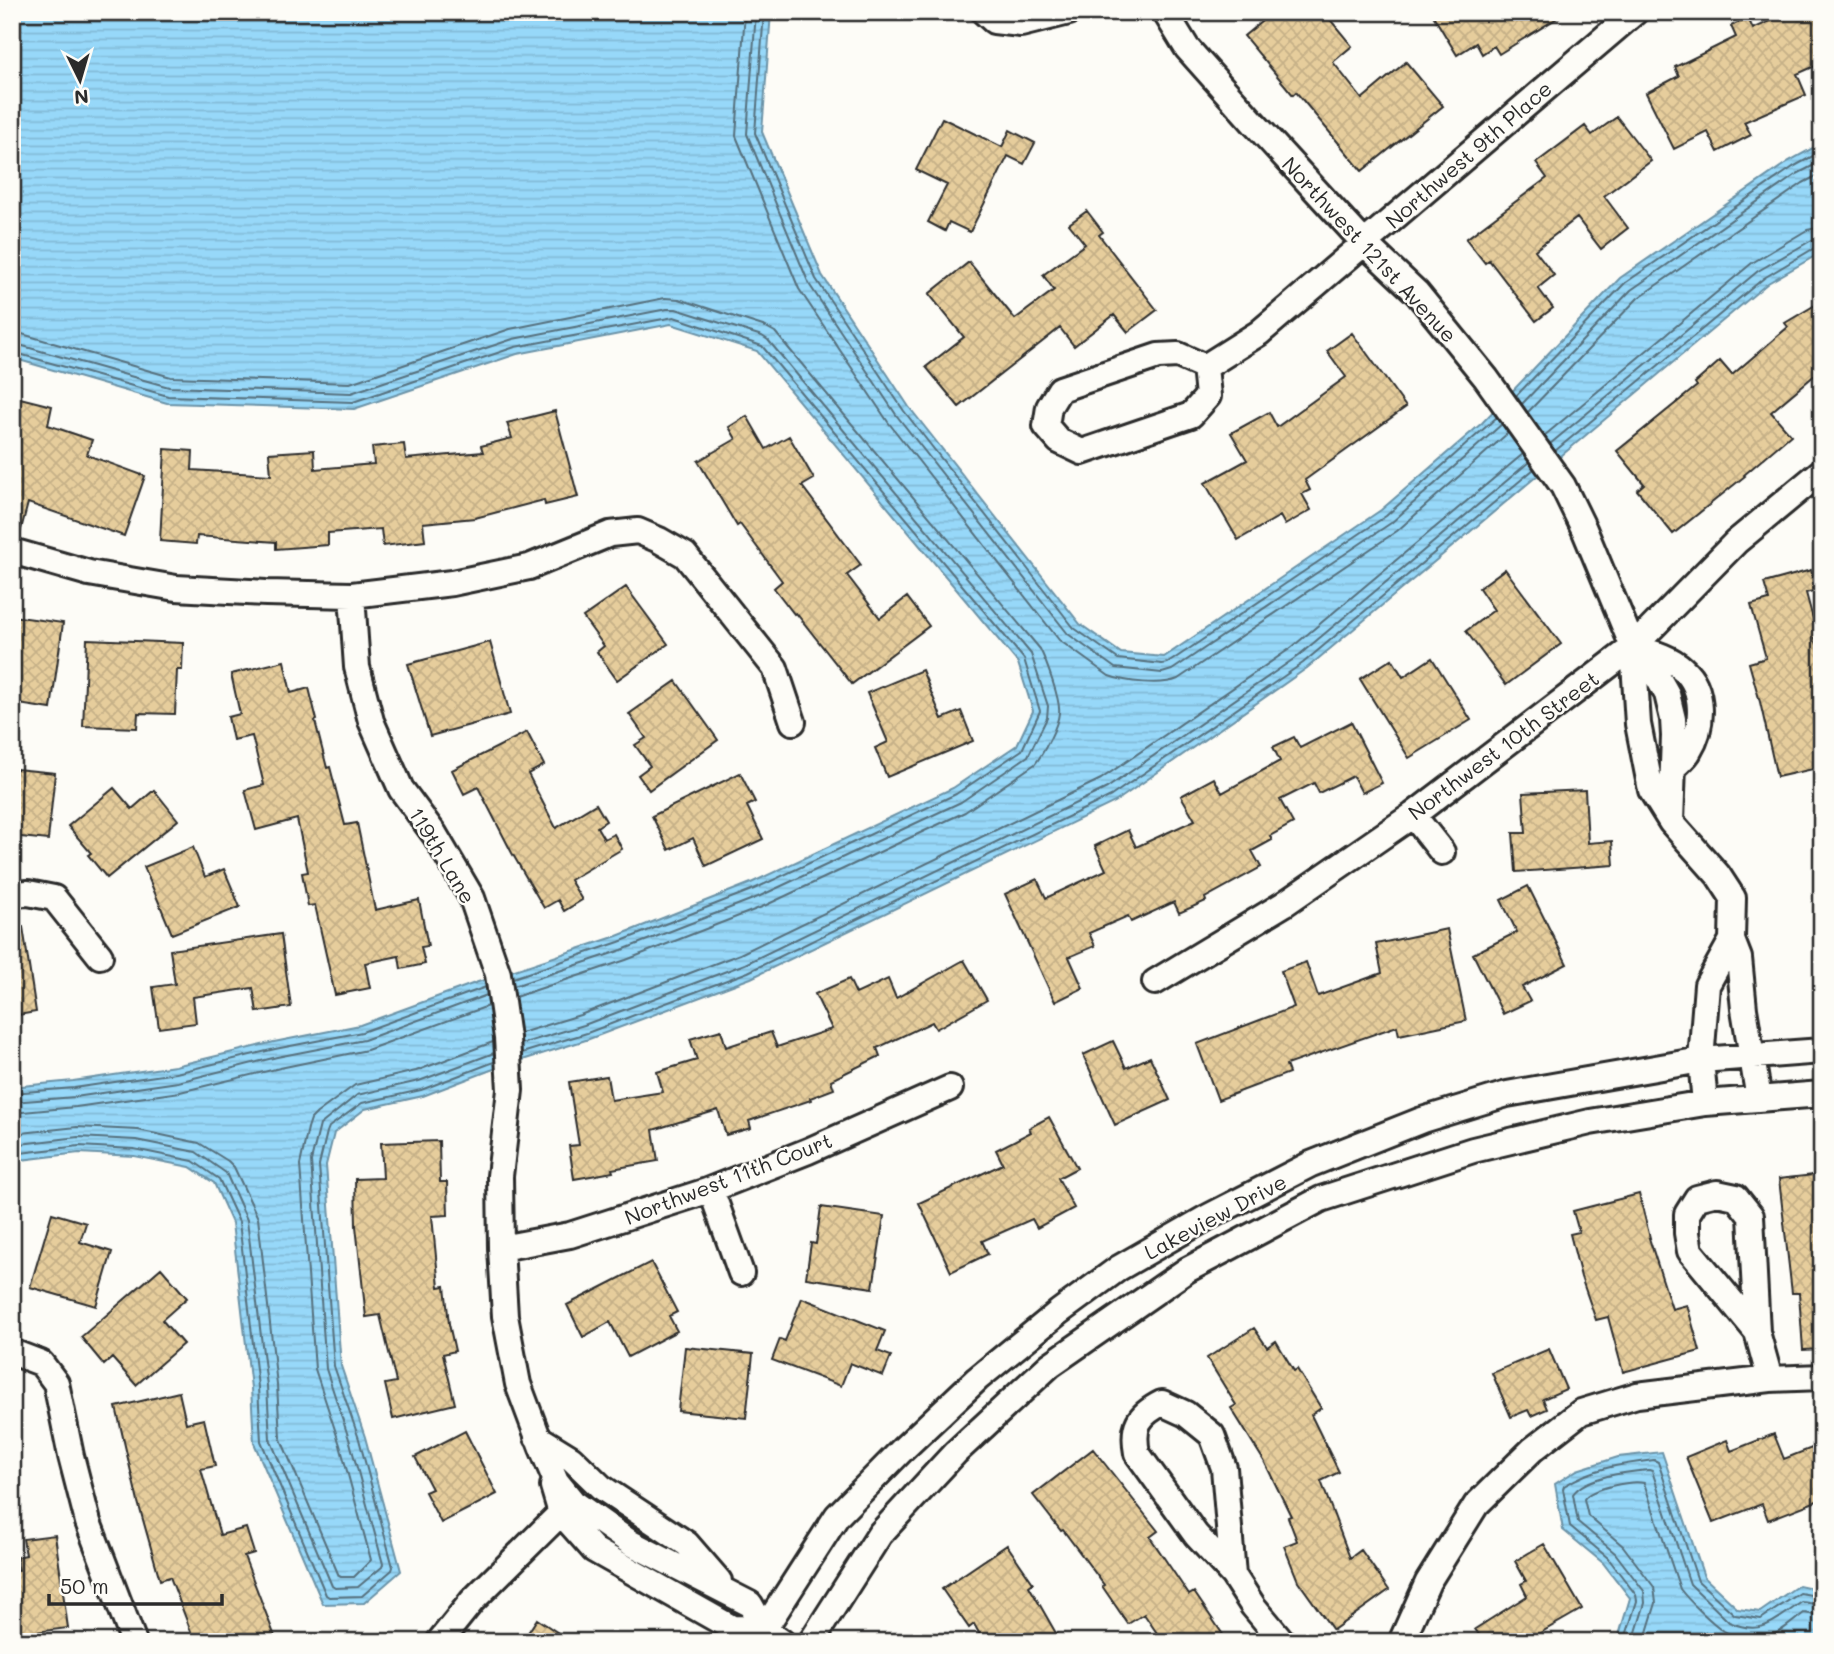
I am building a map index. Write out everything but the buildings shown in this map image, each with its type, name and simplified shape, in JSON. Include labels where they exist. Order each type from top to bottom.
[{"type":"street","points":[[984,12],[994,21],[1021,24],[1069,12]]},
{"type":"street","name":"Northwest 121st Avenue","points":[[1165,12],[1187,48],[1365,244],[1417,293],[1486,378],[1563,486],[1584,529],[1633,647],[1638,724],[1651,790],[1671,822],[1718,875],[1734,898],[1732,940],[1707,985],[1701,1060],[1705,1103]]},
{"type":"street","name":"Northwest 9th Place","points":[[1205,367],[1259,333],[1631,13]]},
{"type":"street","points":[[1178,355],[1205,367],[1208,396],[1191,415],[1082,452],[1059,441],[1046,426],[1049,407],[1060,389],[1158,356],[1178,355]]},
{"type":"street","name":"Northwest 10th Street","points":[[1155,982],[1284,904],[1412,815],[1633,647],[1736,542],[1820,478]]},
{"type":"street","points":[[12,551],[89,573],[176,588],[352,595],[452,583],[529,566],[610,534],[638,531],[685,555],[775,668],[793,722]]},
{"type":"street","name":"119th Lane","points":[[352,595],[357,667],[371,722],[401,789],[435,835],[472,898],[498,974],[507,1038],[510,1090],[500,1176],[505,1316],[519,1384],[539,1443],[567,1507]]},
{"type":"street","points":[[1633,647],[1661,655],[1684,669],[1693,682],[1699,701],[1700,714],[1689,752],[1674,767],[1671,822]]},
{"type":"street","points":[[1412,815],[1442,852]]},
{"type":"street","points":[[12,894],[28,893],[54,898],[100,957]]},
{"type":"street","name":"Northwest 121st Avenue","points":[[1732,940],[1740,958],[1744,1009],[1759,1099]]},
{"type":"street","name":"Lakeview Drive","points":[[767,1638],[837,1516],[977,1379],[1059,1312],[1119,1268],[1208,1217],[1311,1164],[1422,1121],[1507,1094],[1701,1060],[1822,1051]]},
{"type":"street","name":"Northwest 11th Court","points":[[501,1248],[570,1235],[711,1190],[808,1151],[950,1088]]},
{"type":"street","name":"Lakeview Drive","points":[[811,1642],[880,1534],[956,1453],[1050,1365],[1187,1270],[1321,1199],[1460,1154],[1590,1122],[1705,1103],[1822,1094]]},
{"type":"street","points":[[711,1190],[741,1273]]},
{"type":"street","points":[[1757,1332],[1690,1251],[1687,1214],[1697,1198],[1717,1193],[1736,1197],[1751,1216],[1757,1332],[1770,1379]]},
{"type":"street","points":[[12,1352],[41,1363],[56,1383],[88,1522],[134,1642]]},
{"type":"street","points":[[1401,1642],[1428,1582],[1476,1505],[1532,1450],[1581,1412],[1637,1395],[1770,1379],[1822,1377]]},
{"type":"street","points":[[1233,1575],[1224,1468],[1212,1435],[1186,1414],[1163,1403],[1148,1410],[1140,1420],[1134,1437],[1137,1453],[1196,1535],[1233,1575],[1253,1606],[1283,1642]]},
{"type":"street","points":[[539,1443],[570,1458],[596,1483],[687,1544],[729,1592]]},
{"type":"street","points":[[439,1642],[472,1601],[567,1507],[596,1483]]},
{"type":"street","points":[[567,1507],[594,1550],[733,1628],[767,1638]]},
{"type":"street","points":[[567,1507],[750,1604],[767,1638]]},
{"type":"water","points":[[12,12],[771,12],[762,132],[822,275],[909,407],[1080,624],[1121,653],[1164,657],[1381,510],[1482,423],[1620,278],[1789,161],[1822,143],[1822,252],[1768,283],[1307,668],[1115,802],[751,978],[589,1039],[491,1070],[423,1096],[365,1109],[334,1133],[326,1165],[341,1366],[365,1437],[401,1571],[364,1603],[323,1604],[254,1443],[251,1388],[232,1223],[214,1183],[190,1167],[134,1156],[79,1153],[12,1161],[12,1087],[175,1066],[360,1025],[617,936],[751,883],[953,788],[1017,745],[1033,711],[1018,663],[757,351],[671,324],[517,354],[354,409],[167,403],[12,358]]},
{"type":"water","points":[[1662,1452],[1704,1577],[1738,1609],[1760,1612],[1799,1585],[1822,1590],[1822,1642],[1617,1642],[1630,1598],[1603,1563],[1563,1530],[1555,1484],[1577,1470],[1618,1457]]}]
